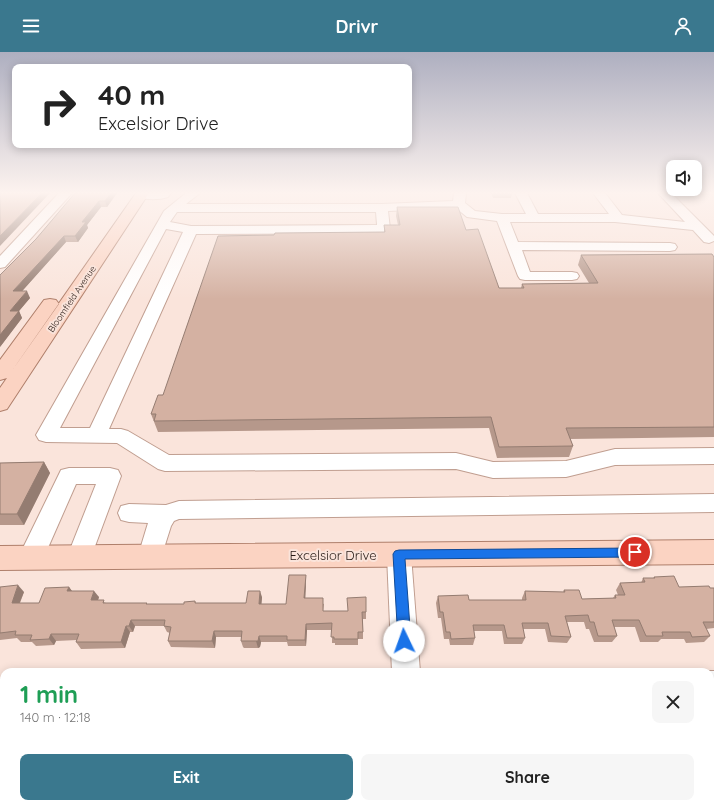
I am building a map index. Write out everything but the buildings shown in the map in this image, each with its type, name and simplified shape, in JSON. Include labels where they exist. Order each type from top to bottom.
[{"type":"main road","name":"Bloomfield Avenue","points":[[0,374],[110,228]]},
{"type":"main road","name":"Bloomfield Avenue","points":[[0,404],[114,228]]},
{"type":"main road","name":"Excelsior Drive","points":[[0,558],[714,552]]},
{"type":"street","points":[[0,264],[33,228]]},
{"type":"street","points":[[161,228],[46,435],[122,436],[164,463],[456,460],[492,470],[558,470],[615,457],[714,456]]},
{"type":"street","points":[[183,228],[191,230],[384,228]]},
{"type":"street","points":[[506,228],[525,276],[572,276]]},
{"type":"street","points":[[698,228],[712,241]]},
{"type":"street","points":[[96,436],[191,230]]},
{"type":"street","points":[[513,246],[670,247]]},
{"type":"street","points":[[31,558],[69,476],[110,476],[79,557]]},
{"type":"street","points":[[129,513],[166,514],[179,510],[714,503]]},
{"type":"street","points":[[150,556],[158,527],[166,514]]},
{"type":"street","points":[[399,554],[406,668]]},
{"type":"route","points":[[404,641],[399,554],[635,552]]}]
